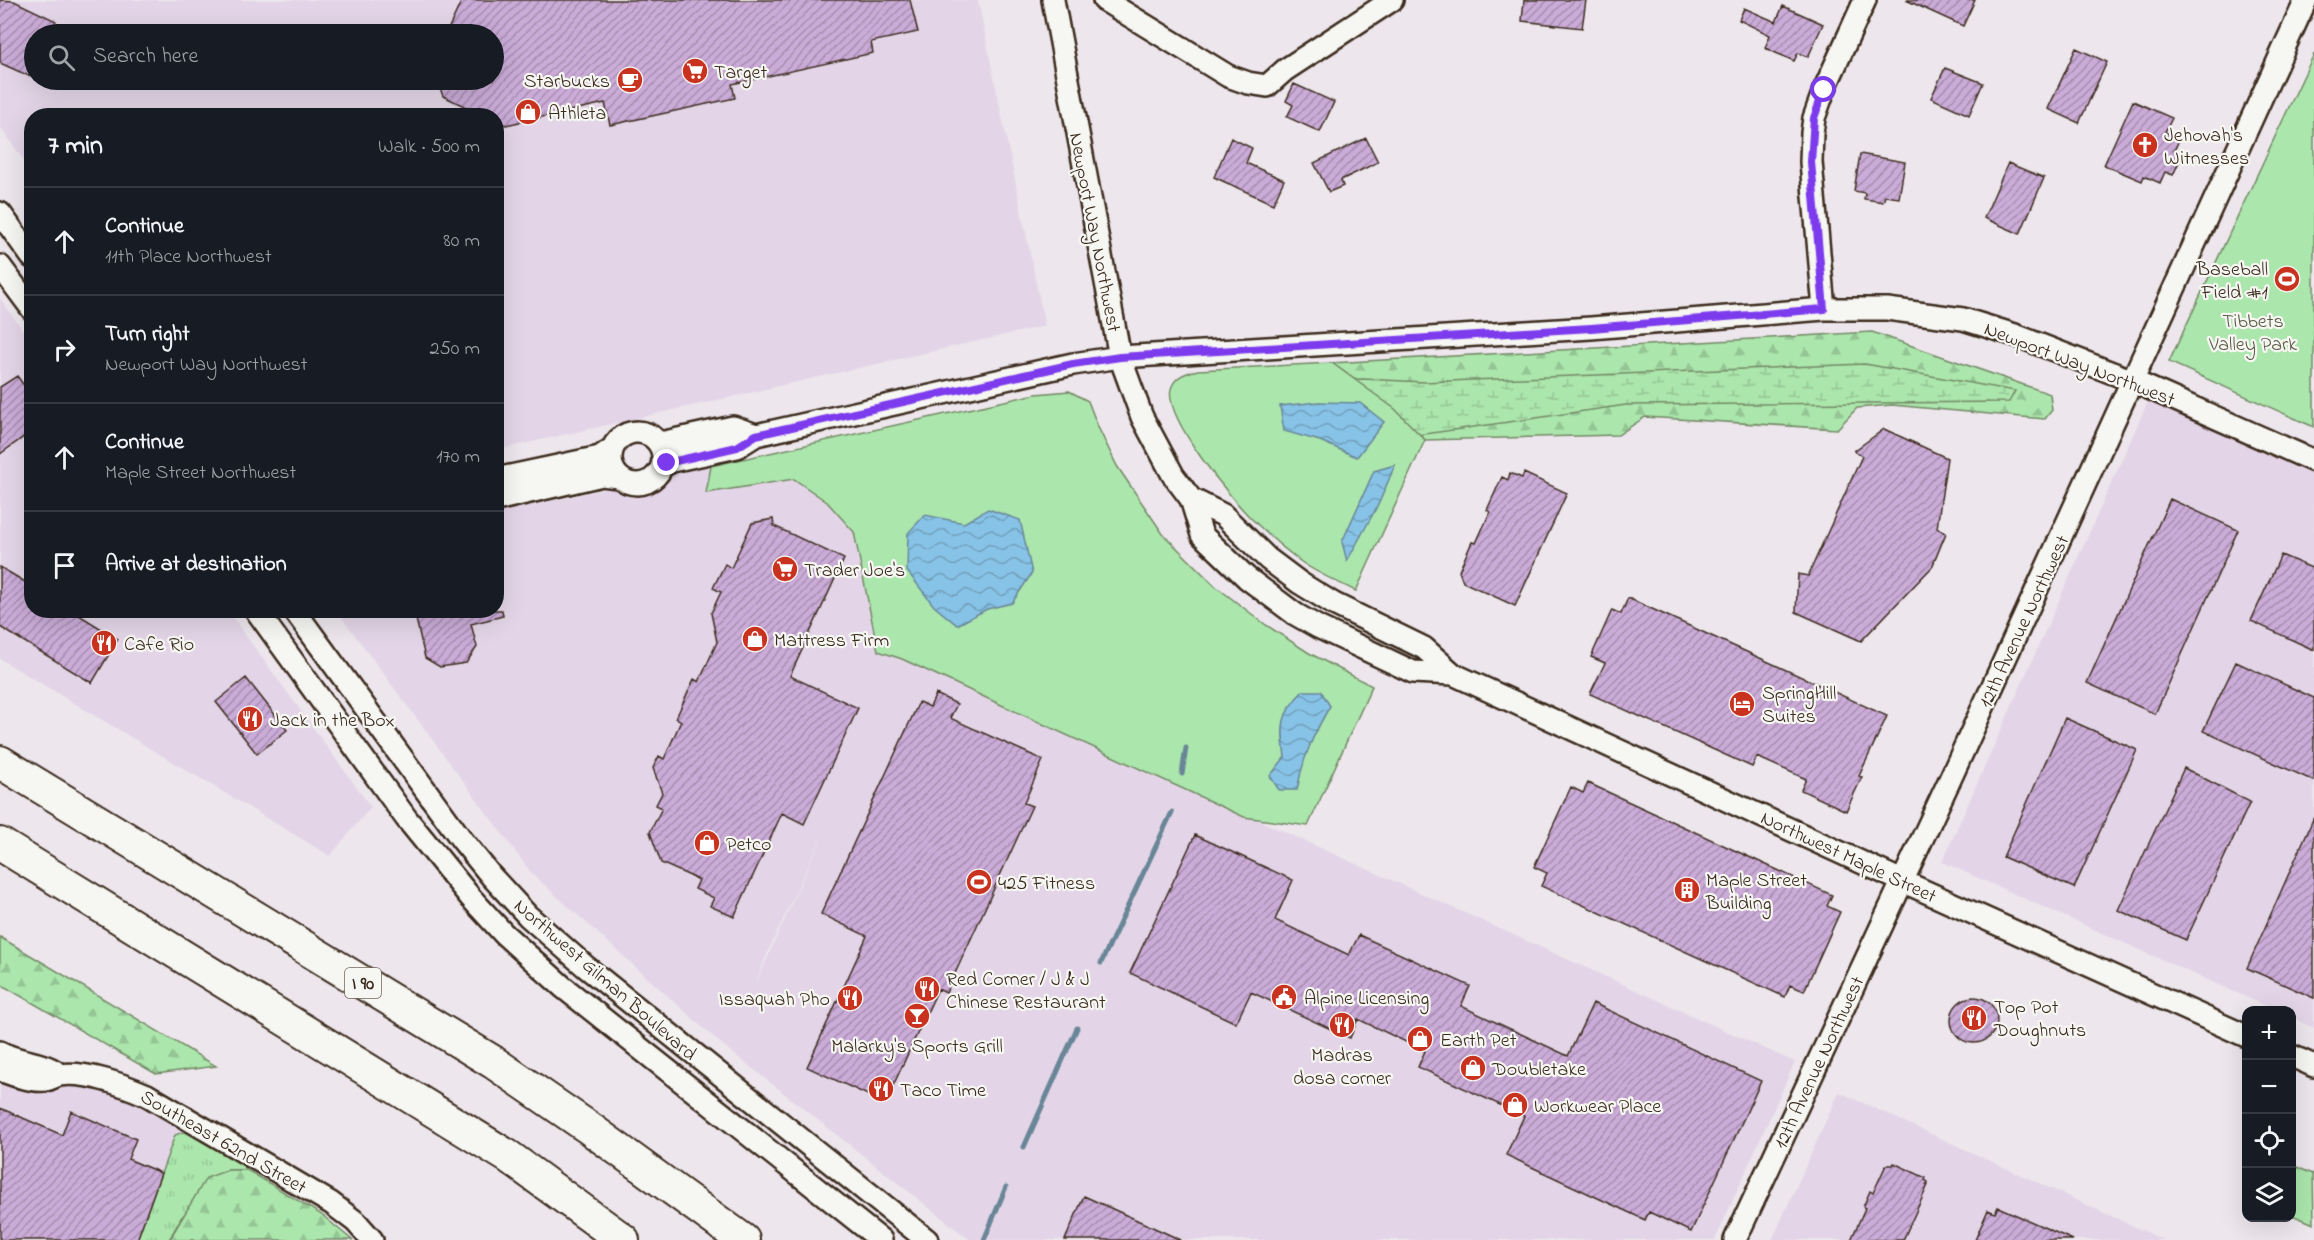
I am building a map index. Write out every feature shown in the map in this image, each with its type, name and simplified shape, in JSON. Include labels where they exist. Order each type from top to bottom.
[{"type":"highway","name":"I 90","points":[[0,762],[493,1062],[741,1240]]},
{"type":"highway","points":[[0,844],[509,1157],[623,1240]]},
{"type":"street","name":"Newport Way Northwest","points":[[1053,0],[1120,357],[1591,328],[1824,309],[1887,309],[1963,319],[2044,345],[2314,460]]},
{"type":"street","points":[[1104,0],[1228,75],[1248,83],[1267,86],[1285,70],[1392,0]]},
{"type":"street","points":[[1824,309],[1811,162],[1812,133],[1814,118],[1824,90],[1865,0]]},
{"type":"street","name":"12th Avenue Northwest","points":[[1734,1240],[2133,381],[2306,0]]},
{"type":"street","points":[[0,213],[24,246]]},
{"type":"street","points":[[0,266],[24,298]]},
{"type":"street","points":[[662,466],[687,457],[737,447],[756,435],[1073,364],[1120,357]]},
{"type":"street","name":"Northwest Maple Street","points":[[1120,357],[1142,417],[1173,475],[1191,499],[1202,535],[1247,578],[1295,614],[1335,636],[1413,672],[1452,674]]},
{"type":"street","points":[[658,442],[733,427],[756,435]]},
{"type":"street","points":[[504,477],[600,457],[613,448],[620,438],[631,433],[646,433],[658,442],[663,458],[657,475],[643,484],[627,483],[618,477],[602,475],[504,498]]},
{"type":"street","points":[[613,448],[611,463],[618,477]]},
{"type":"street","name":"Northwest Maple Street","points":[[1191,499],[1223,515],[1268,559],[1300,583],[1334,604],[1424,648],[1452,674],[1902,881],[2242,1034]]},
{"type":"street","name":"Northwest Gilman Boulevard","points":[[263,618],[406,818],[471,898],[504,934],[563,987],[881,1240]]},
{"type":"street","points":[[273,633],[292,618]]},
{"type":"street","name":"Northwest Gilman Boulevard","points":[[303,618],[462,840],[528,916],[586,967],[927,1240]]},
{"type":"street","name":"Southeast 62nd Street","points":[[0,1052],[24,1062],[47,1066],[60,1075]]},
{"type":"street","points":[[2296,1058],[2314,1066]]},
{"type":"street","name":"Southeast 62nd Street","points":[[0,1070],[19,1077],[45,1080],[60,1075],[105,1081],[154,1098],[325,1199],[356,1222],[372,1240]]},
{"type":"shaded area","points":[[0,0],[978,0],[1045,326],[504,448],[504,108],[24,108],[24,160],[0,127]]},
{"type":"shaded area","points":[[0,298],[24,332],[24,618],[233,618],[371,807],[330,856],[0,659]]},
{"type":"shaded area","points":[[2148,401],[2314,475],[2314,1028],[2296,1020],[2296,1006],[2266,1006],[1942,862]]},
{"type":"shaded area","points":[[711,466],[706,493],[794,479],[827,502],[854,532],[879,651],[902,659],[1795,1062],[1715,1240],[970,1240],[720,1043],[532,874],[342,618],[504,618],[504,511]],"holes":[[[826,827],[755,985],[767,954]]]},
{"type":"shaded area","points":[[0,1076],[112,1091],[153,1107],[232,1154],[247,1170],[322,1215],[352,1240],[0,1240]]},
{"type":"shaded area","points":[[1839,1092],[2164,1240],[1772,1240]]},
{"type":"green space","name":"Tibbets Valley Park","points":[[2314,54],[2314,427],[2169,362]]},
{"type":"green space","points":[[1872,332],[2050,394],[2052,410],[2045,419],[1892,405],[1857,408],[1837,429],[1645,417],[1618,435],[1425,440],[1395,409],[1332,363]]},
{"type":"green space","points":[[1332,363],[1395,409],[1425,440],[1356,591],[1300,561],[1245,512],[1216,478],[1187,436],[1171,399],[1172,386],[1177,379],[1198,370]]},
{"type":"green space","points":[[1865,364],[2015,391],[2009,402],[1626,405],[1411,436],[1259,383],[1363,379],[1424,382]]},
{"type":"green space","points":[[1069,391],[1088,401],[1117,466],[1163,534],[1214,585],[1266,625],[1309,653],[1372,686],[1308,826],[1244,817],[902,659],[878,651],[854,532],[827,502],[794,479],[706,493],[711,466],[1036,394]]},
{"type":"green space","points":[[0,937],[216,1066],[156,1074],[0,984]]},
{"type":"green space","points":[[189,1130],[232,1154],[247,1170],[228,1170],[181,1218],[169,1240],[137,1240],[175,1135]]},
{"type":"green space","points":[[2296,1167],[2313,1174],[2314,1224],[2296,1217]]},
{"type":"green space","points":[[228,1170],[247,1170],[322,1215],[352,1240],[169,1240],[206,1178]]},
{"type":"water","points":[[1319,402],[1360,403],[1384,422],[1357,457],[1320,441],[1284,431],[1280,406]]},
{"type":"water","points":[[1395,465],[1379,503],[1347,561],[1342,542],[1374,471]]},
{"type":"water","points":[[988,509],[1020,520],[1032,573],[1012,603],[987,609],[957,625],[934,606],[907,571],[908,533],[925,515],[964,523]]},
{"type":"water","points":[[1303,691],[1321,691],[1330,706],[1309,746],[1297,790],[1279,790],[1270,776],[1285,757],[1283,729],[1286,714]]},
{"type":"building","points":[[0,0],[14,1],[56,21],[54,24],[24,24],[24,74],[0,63]]},
{"type":"building","name":"Target","points":[[462,0],[910,0],[918,32],[871,42],[873,53],[732,84],[735,98],[610,125],[605,103],[506,125],[504,124],[504,108],[468,108],[443,96],[441,90],[504,90],[504,24],[451,24]]},
{"type":"building","points":[[1524,0],[1586,0],[1582,28],[1522,21]]},
{"type":"building","points":[[1906,0],[1975,0],[1963,26]]},
{"type":"building","points":[[1783,6],[1823,24],[1808,57],[1798,53],[1794,61],[1765,48],[1770,35],[1739,20],[1744,8],[1776,22]]},
{"type":"building","points":[[2076,48],[2107,62],[2079,123],[2048,109]]},
{"type":"building","points":[[1945,68],[1983,83],[1969,115],[1931,98]]},
{"type":"building","points":[[1294,84],[1334,102],[1320,132],[1287,117],[1293,105],[1286,101]]},
{"type":"building","name":"Jehovah's Witnesses","points":[[2133,101],[2172,118],[2165,132],[2180,138],[2174,151],[2182,155],[2173,175],[2165,172],[2160,183],[2144,176],[2142,181],[2104,165]]},
{"type":"building","points":[[1231,138],[1252,148],[1246,163],[1284,180],[1273,204],[1214,177]]},
{"type":"building","points":[[1366,138],[1378,162],[1341,180],[1343,186],[1329,192],[1314,163]]},
{"type":"building","points":[[1860,154],[1905,162],[1899,198],[1885,196],[1883,202],[1864,199],[1865,193],[1854,191]]},
{"type":"building","points":[[2008,163],[2044,178],[2020,234],[1984,218]]},
{"type":"building","points":[[17,376],[24,385],[24,437],[0,454],[0,387]]},
{"type":"building","points":[[1884,429],[1947,458],[1937,528],[1946,533],[1932,567],[1861,641],[1796,612],[1798,574],[1808,576],[1862,456],[1854,451]]},
{"type":"building","points":[[1510,473],[1522,478],[1524,473],[1567,493],[1515,606],[1463,582],[1459,571],[1472,542],[1476,543],[1490,512],[1487,510],[1502,477],[1508,480]]},
{"type":"building","points":[[2170,499],[2238,530],[2155,714],[2087,683]]},
{"type":"building","points":[[773,519],[774,526],[844,559],[790,676],[858,708],[804,824],[782,813],[734,917],[710,906],[714,898],[695,889],[699,880],[661,863],[650,832],[662,808],[656,805],[662,793],[653,768],[659,756],[664,759],[681,721],[676,718],[694,679],[699,682],[717,642],[711,613],[721,592],[713,588],[725,564],[731,568],[752,523]]},
{"type":"building","points":[[2281,555],[2314,569],[2314,650],[2251,621]]},
{"type":"building","points":[[0,567],[24,581],[24,618],[84,618],[118,639],[92,683],[0,627]]},
{"type":"building","name":"SpringHill Suites","points":[[1628,598],[1887,716],[1859,776],[1862,777],[1846,811],[1801,790],[1806,779],[1757,757],[1752,767],[1590,694],[1605,663],[1591,657],[1612,610],[1621,614]]},
{"type":"building","points":[[416,618],[495,618],[471,624],[477,647],[466,663],[440,667],[425,658]]},
{"type":"building","points":[[2236,662],[2314,698],[2314,781],[2203,731]]},
{"type":"building","points":[[246,678],[287,730],[257,754],[216,702]]},
{"type":"building","points":[[936,694],[957,704],[950,718],[1043,760],[1024,803],[1032,806],[946,993],[938,989],[885,1103],[807,1067],[867,936],[821,914],[919,702],[930,707]]},
{"type":"building","points":[[2065,718],[2137,750],[2074,888],[2003,857]]},
{"type":"building","points":[[2184,768],[2250,802],[2186,940],[2118,910]]},
{"type":"building","name":"Maple Street Building","points":[[1588,783],[1832,895],[1827,906],[1840,912],[1804,991],[1790,985],[1785,997],[1541,886],[1547,873],[1534,867],[1571,787],[1583,793]]},
{"type":"building","points":[[2314,817],[2314,998],[2247,968]]},
{"type":"building","points":[[1195,835],[1293,880],[1275,920],[1349,955],[1359,935],[1470,986],[1461,1006],[1568,1056],[1593,1003],[1761,1081],[1691,1232],[1649,1212],[1645,1220],[1506,1155],[1524,1116],[1418,1067],[1425,1051],[1358,1019],[1350,1038],[1251,992],[1236,1023],[1130,973]]},
{"type":"building","name":"Top Pot Doughnuts","points":[[1974,997],[1990,1004],[1997,1020],[1990,1036],[1974,1043],[1958,1036],[1951,1020],[1958,1004]]},
{"type":"building","points":[[0,1108],[62,1135],[71,1111],[136,1139],[128,1159],[161,1173],[137,1240],[0,1240]]},
{"type":"building","points":[[1894,1163],[1926,1178],[1928,1182],[1903,1240],[1851,1240],[1870,1191],[1873,1193],[1886,1165]]},
{"type":"building","points":[[1084,1196],[1181,1240],[1065,1240]]},
{"type":"building","points":[[1998,1207],[2073,1240],[1975,1240],[1988,1210],[1995,1213]]},
{"type":"waterway","points":[[1182,774],[1186,748]]},
{"type":"waterway","points":[[1101,963],[1172,812]]},
{"type":"waterway","points":[[1024,1147],[1077,1028]]},
{"type":"waterway","points":[[984,1240],[1006,1187]]},
{"type":"place","name":"Target","points":[[695,71]]},
{"type":"place","name":"Starbucks","points":[[630,80]]},
{"type":"place","name":"Athleta","points":[[528,112]]},
{"type":"place","name":"Jehovah's Witnesses","points":[[2145,145]]},
{"type":"place","name":"Baseball Field #1","points":[[2287,279]]},
{"type":"place","name":"Trader Joe's","points":[[785,569]]},
{"type":"place","name":"Mattress Firm","points":[[755,639]]},
{"type":"place","name":"Cafe Rio","points":[[104,643]]},
{"type":"place","name":"SpringHill Suites","points":[[1742,704]]},
{"type":"place","name":"Jack in the Box","points":[[250,719]]},
{"type":"place","name":"Petco","points":[[707,843]]},
{"type":"place","name":"425 Fitness","points":[[979,882]]},
{"type":"place","name":"Maple Street Building","points":[[1687,890]]},
{"type":"place","name":"Red Corner / J & J Chinese Restaurant","points":[[927,989]]},
{"type":"place","name":"Alpine Licensing","points":[[1284,997]]},
{"type":"place","name":"Issaquah Pho","points":[[850,998]]},
{"type":"place","name":"Malarky's Sports Grill","points":[[917,1016]]},
{"type":"place","name":"Top Pot Doughnuts","points":[[1974,1018]]},
{"type":"place","name":"Madras dosa corner","points":[[1342,1025]]},
{"type":"place","name":"Earth Pet","points":[[1420,1039]]},
{"type":"place","name":"Doubletake","points":[[1473,1068]]},
{"type":"place","name":"Taco Time","points":[[881,1089]]},
{"type":"place","name":"Workwear Place","points":[[1515,1105]]},
{"type":"route","points":[[667,463],[737,447],[756,435],[1073,364],[1120,357],[1591,328],[1824,309],[1811,162],[1814,118],[1824,90]]}]
